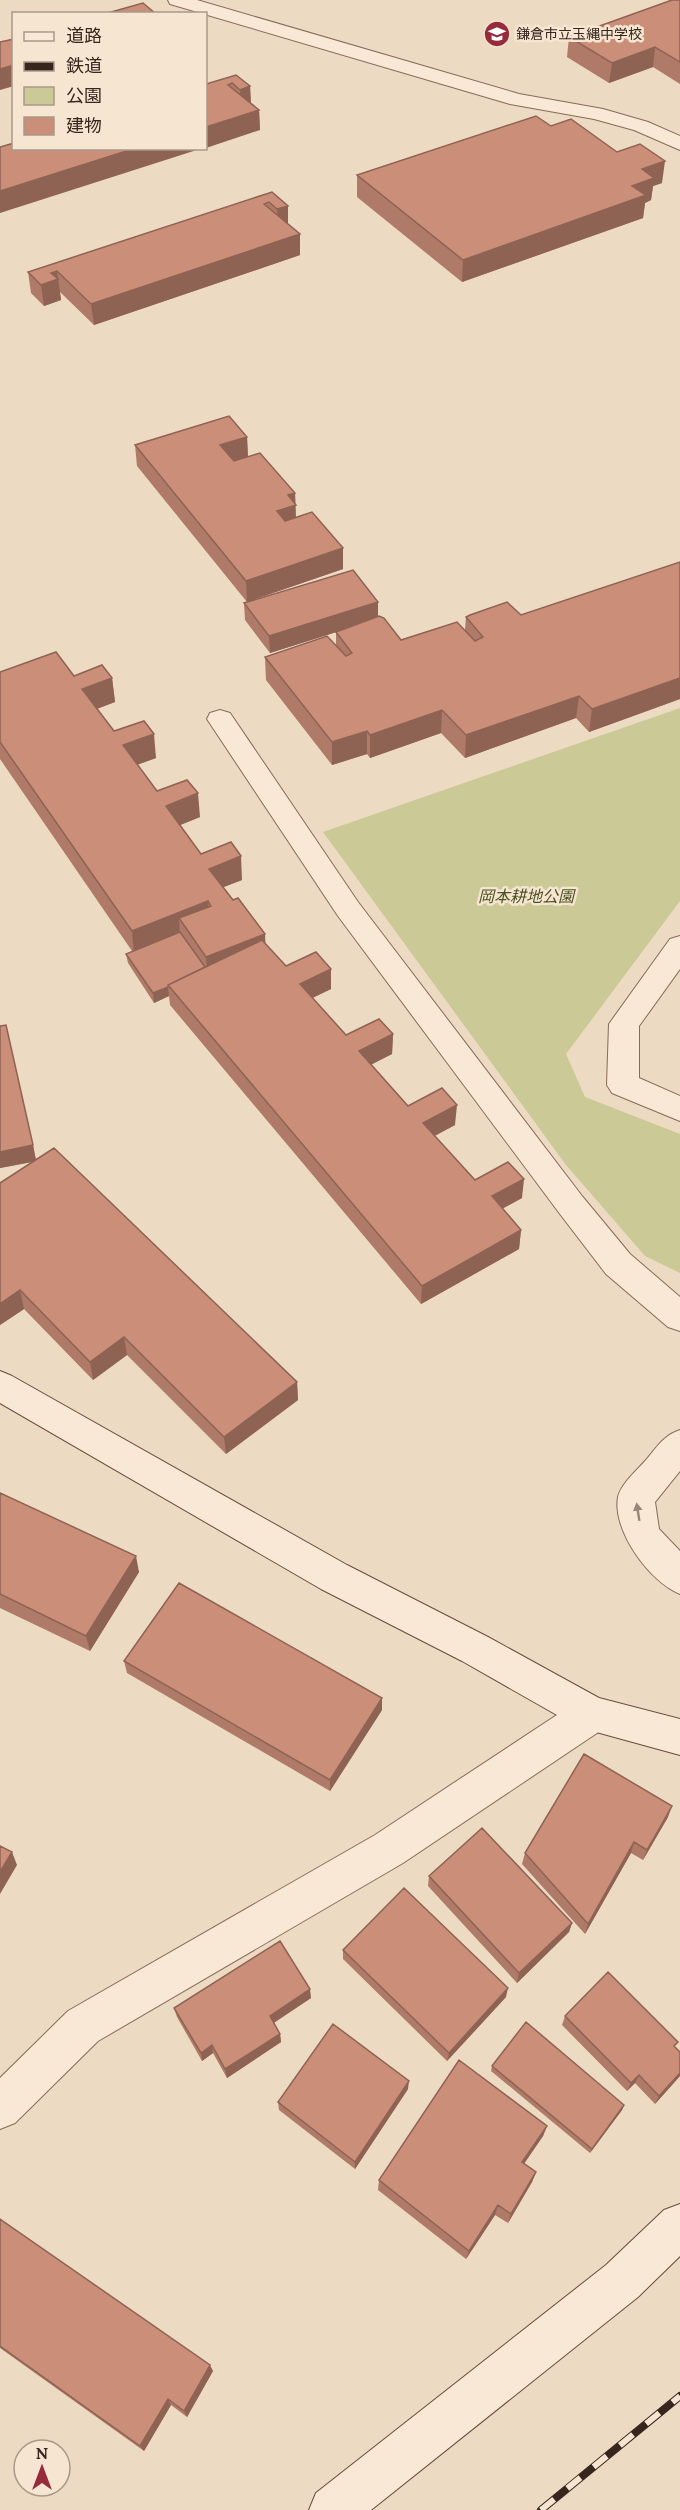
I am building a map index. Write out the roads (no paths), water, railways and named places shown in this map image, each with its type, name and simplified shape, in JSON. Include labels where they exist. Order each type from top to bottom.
[{"type":"street","points":[[177,0],[517,100],[596,112],[641,126],[680,144]]},
{"type":"street","points":[[220,719],[348,909],[528,1149],[618,1264],[680,1317]]},
{"type":"street","points":[[680,947],[624,1024],[622,1085],[680,1109]]},
{"type":"street","points":[[0,1386],[334,1577],[475,1649],[592,1714],[680,1737]]},
{"type":"street","points":[[680,1445],[636,1498],[642,1536],[680,1576]]},
{"type":"street","points":[[0,2108],[83,2026],[389,1849],[592,1714]]},
{"type":"street","points":[[333,2510],[622,2281],[680,2226]]},
{"type":"railway","points":[[541,2510],[680,2396]]},
{"type":"place","name":"鎌倉市立玉縄中学校","points":[[497,34]]},
{"type":"park label","name":"岡本耕地公園","points":[[526,896]]}]
